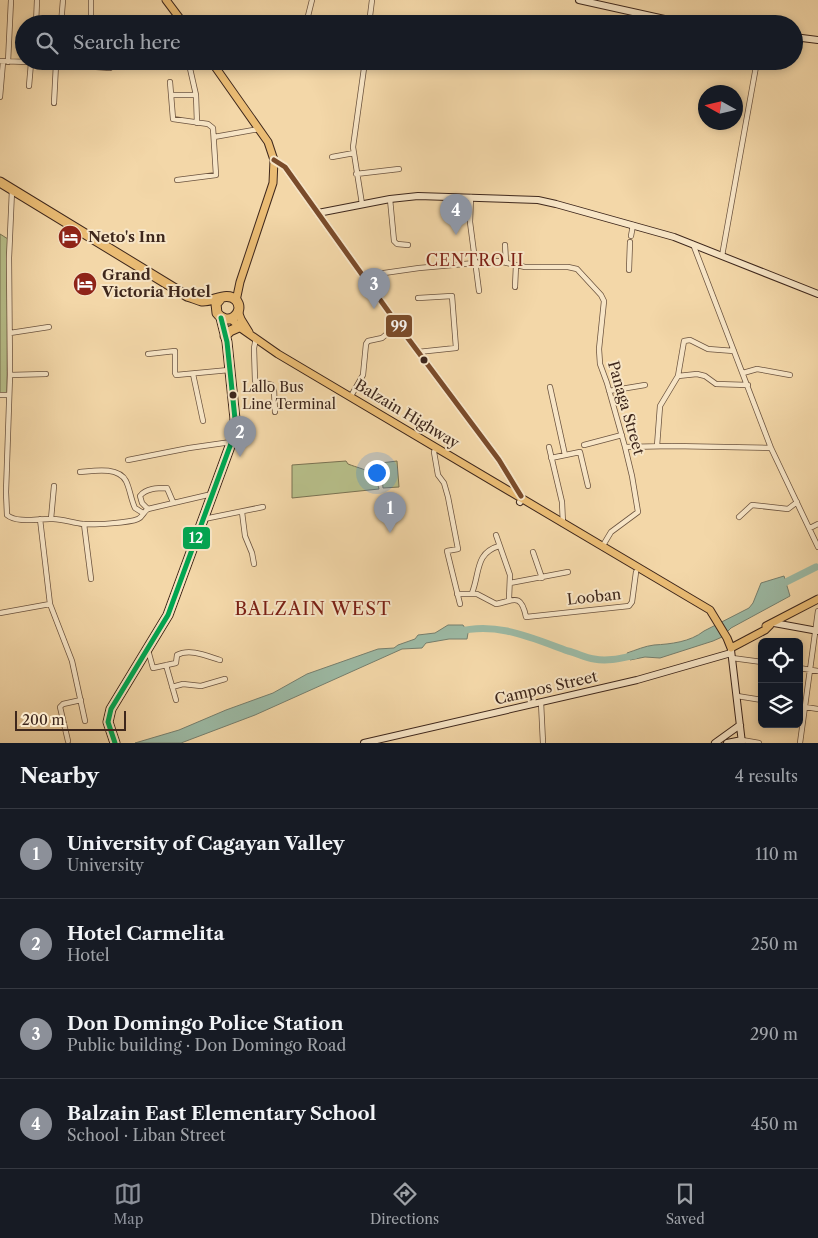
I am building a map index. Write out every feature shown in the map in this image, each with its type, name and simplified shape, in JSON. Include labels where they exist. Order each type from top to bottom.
[{"type":"highway","points":[[0,182],[202,306],[224,317],[238,311],[236,301],[232,297],[201,301],[187,296]]},
{"type":"highway","points":[[114,742],[108,722],[111,709],[162,628],[175,599],[231,442],[235,419],[224,317],[216,304],[223,297]]},
{"type":"highway","points":[[225,336],[239,326]]},
{"type":"main road","points":[[166,0],[177,15]]},
{"type":"main road","points":[[579,0],[646,15]]},
{"type":"main road","points":[[803,38],[818,40]]},
{"type":"main road","points":[[217,70],[259,129],[270,147],[274,160],[273,183],[240,282],[236,301]]},
{"type":"main road","points":[[274,160],[285,167],[362,276],[499,460],[521,500]]},
{"type":"main road","points":[[318,213],[418,196],[538,200],[633,225],[693,244],[818,294]]},
{"type":"main road","points":[[223,297],[240,282]]},
{"type":"main road","points":[[238,311],[245,327],[254,336]]},
{"type":"main road","name":"Balzain Highway","points":[[224,317],[276,352],[499,486],[636,572],[715,617]]},
{"type":"main road","name":"Balzain Highway","points":[[521,500],[710,610],[730,648]]},
{"type":"main road","points":[[728,743],[742,741],[730,648],[818,599]]},
{"type":"main road","points":[[772,624],[817,630]]},
{"type":"main road","name":"Campos Street","points":[[364,743],[637,680],[730,648]]},
{"type":"main road","points":[[715,743],[740,725]]},
{"type":"street","points":[[0,97],[11,0]]},
{"type":"street","points":[[37,15],[38,0]]},
{"type":"street","points":[[61,15],[62,0]]},
{"type":"street","points":[[90,0],[91,15]]},
{"type":"street","points":[[308,15],[312,0]]},
{"type":"street","points":[[370,15],[372,0]]},
{"type":"street","points":[[29,86],[30,70]]},
{"type":"street","points":[[54,103],[56,70]]},
{"type":"street","points":[[190,70],[196,95],[197,123]]},
{"type":"street","points":[[362,204],[354,153],[364,70]]},
{"type":"street","points":[[722,256],[756,70]]},
{"type":"street","points":[[170,82],[173,119],[208,124],[212,126],[214,136],[216,175],[177,180]]},
{"type":"street","points":[[171,95],[196,95]]},
{"type":"street","points":[[214,136],[259,129]]},
{"type":"street","points":[[332,157],[354,153]]},
{"type":"street","points":[[356,174],[399,168]]},
{"type":"street","points":[[12,189],[9,258],[10,375],[7,515],[19,520],[51,519],[84,524],[137,520],[148,509],[212,494]]},
{"type":"street","points":[[471,197],[470,222],[478,291]]},
{"type":"street","points":[[390,200],[394,241],[397,244],[408,245]]},
{"type":"street","points":[[631,236],[633,225]]},
{"type":"street","points":[[629,270],[630,242]]},
{"type":"street","points":[[693,244],[771,448],[818,547]]},
{"type":"street","points":[[505,245],[506,262]]},
{"type":"street","points":[[362,276],[419,268],[506,262],[516,265],[515,287]]},
{"type":"street","name":"Panaga Street","points":[[516,265],[532,267],[568,266],[577,269],[601,295],[604,301],[599,357],[622,435],[638,512],[612,532],[602,547]]},
{"type":"street","points":[[418,298],[452,296],[456,348],[418,352]]},
{"type":"street","points":[[10,333],[49,327]]},
{"type":"street","points":[[351,396],[363,375],[366,344],[368,341],[382,338],[389,332],[401,329]]},
{"type":"street","points":[[254,336],[255,381],[270,384],[273,388],[275,412]]},
{"type":"street","points":[[657,446],[660,406],[678,376],[682,346],[686,340],[704,348],[734,351]]},
{"type":"street","points":[[148,354],[175,350],[176,375],[229,370]]},
{"type":"street","points":[[743,373],[757,369],[790,375]]},
{"type":"street","points":[[10,375],[46,374]]},
{"type":"street","points":[[193,374],[203,421]]},
{"type":"street","points":[[678,376],[701,374],[716,384],[748,385]]},
{"type":"street","points":[[609,391],[645,385]]},
{"type":"street","points":[[550,387],[564,455]]},
{"type":"street","points":[[0,395],[9,395]]},
{"type":"street","points":[[584,444],[622,435]]},
{"type":"street","points":[[128,460],[231,442]]},
{"type":"street","points":[[549,447],[562,502],[563,524]]},
{"type":"street","points":[[625,447],[771,448]]},
{"type":"street","points":[[436,448],[434,454],[438,475],[444,483],[448,497],[458,549],[447,551],[460,604]]},
{"type":"street","points":[[551,458],[580,452],[588,486]]},
{"type":"street","points":[[80,472],[105,471],[118,474],[126,480],[135,508],[143,513]]},
{"type":"street","points":[[51,519],[54,486]]},
{"type":"street","points":[[140,496],[144,491],[167,488],[174,502]]},
{"type":"street","points":[[130,495],[140,496]]},
{"type":"street","points":[[140,496],[142,503],[148,509]]},
{"type":"street","points":[[738,517],[752,505],[788,509],[797,502]]},
{"type":"street","points":[[202,520],[263,507]]},
{"type":"street","points":[[242,512],[245,536],[254,564]]},
{"type":"street","points":[[40,519],[50,604],[71,656],[85,721]]},
{"type":"street","points":[[84,524],[91,579]]},
{"type":"street","points":[[810,528],[818,524]]},
{"type":"street","points":[[457,594],[472,593],[481,595],[496,604],[509,599],[510,583],[508,570],[496,535]]},
{"type":"street","points":[[472,593],[482,557],[489,550],[499,546]]},
{"type":"street","points":[[533,552],[542,578]]},
{"type":"street","points":[[510,583],[568,572]]},
{"type":"street","name":"Looban","points":[[509,599],[520,601],[526,617],[630,605],[636,572]]},
{"type":"street","points":[[0,613],[50,604]]},
{"type":"street","points":[[800,743],[817,630],[818,611]]},
{"type":"street","points":[[730,648],[758,660]]},
{"type":"street","points":[[148,650],[152,667],[177,662],[178,654],[188,652],[220,660]]},
{"type":"street","points":[[166,665],[176,700]]},
{"type":"street","points":[[803,669],[818,671]]},
{"type":"street","points":[[172,687],[184,684],[201,686],[225,679]]},
{"type":"street","points":[[737,696],[758,699]]},
{"type":"street","points":[[68,741],[60,707],[63,704],[81,700]]},
{"type":"street","points":[[541,702],[543,743]]},
{"type":"street","points":[[805,707],[818,709]]},
{"type":"street","points":[[742,741],[759,743]]},
{"type":"green space","points":[[0,234],[8,239],[7,393],[0,393]]},
{"type":"green space","points":[[346,461],[348,464],[372,474],[379,489],[292,498],[292,465]]},
{"type":"green space","points":[[397,461],[399,487],[383,488],[381,463]]},
{"type":"shaded area","points":[[784,576],[790,596],[731,628],[722,637],[660,658],[645,657],[630,660],[627,653],[644,647],[687,640],[749,608],[761,583]]},
{"type":"shaded area","points":[[448,625],[463,625],[468,633],[467,639],[449,639],[426,643],[422,648],[402,649],[255,715],[181,743],[135,743],[179,730],[273,693],[307,674],[378,649],[394,648],[415,639],[418,635],[435,633]]},
{"type":"waterway","points":[[778,586],[816,567]]},
{"type":"waterway","points":[[457,632],[486,628],[514,632],[587,658],[599,660],[636,655]]},
{"type":"transit line","name":"99","points":[[274,160],[285,167],[401,329],[499,460],[521,496]]},
{"type":"transit line","name":"12","points":[[115,743],[108,722],[111,709],[168,615],[233,438],[235,419],[227,342],[221,318]]},
{"type":"place","name":"Balzain East Elementary School","points":[[456,235]]},
{"type":"place","name":"Neto's Inn","points":[[70,237]]},
{"type":"place","name":"Grand Victoria Hotel","points":[[85,284]]},
{"type":"place","name":"Don Domingo Police Station","points":[[374,309]]},
{"type":"place","name":"Lallo Bus Line Terminal","points":[[233,395]]},
{"type":"place","name":"Hotel Carmelita","points":[[240,457]]},
{"type":"place","name":"University of Cagayan Valley","points":[[390,533]]},
{"type":"district","name":"CENTRO II","points":[[475,260]]},
{"type":"district","name":"BALZAIN WEST","points":[[313,609]]}]
